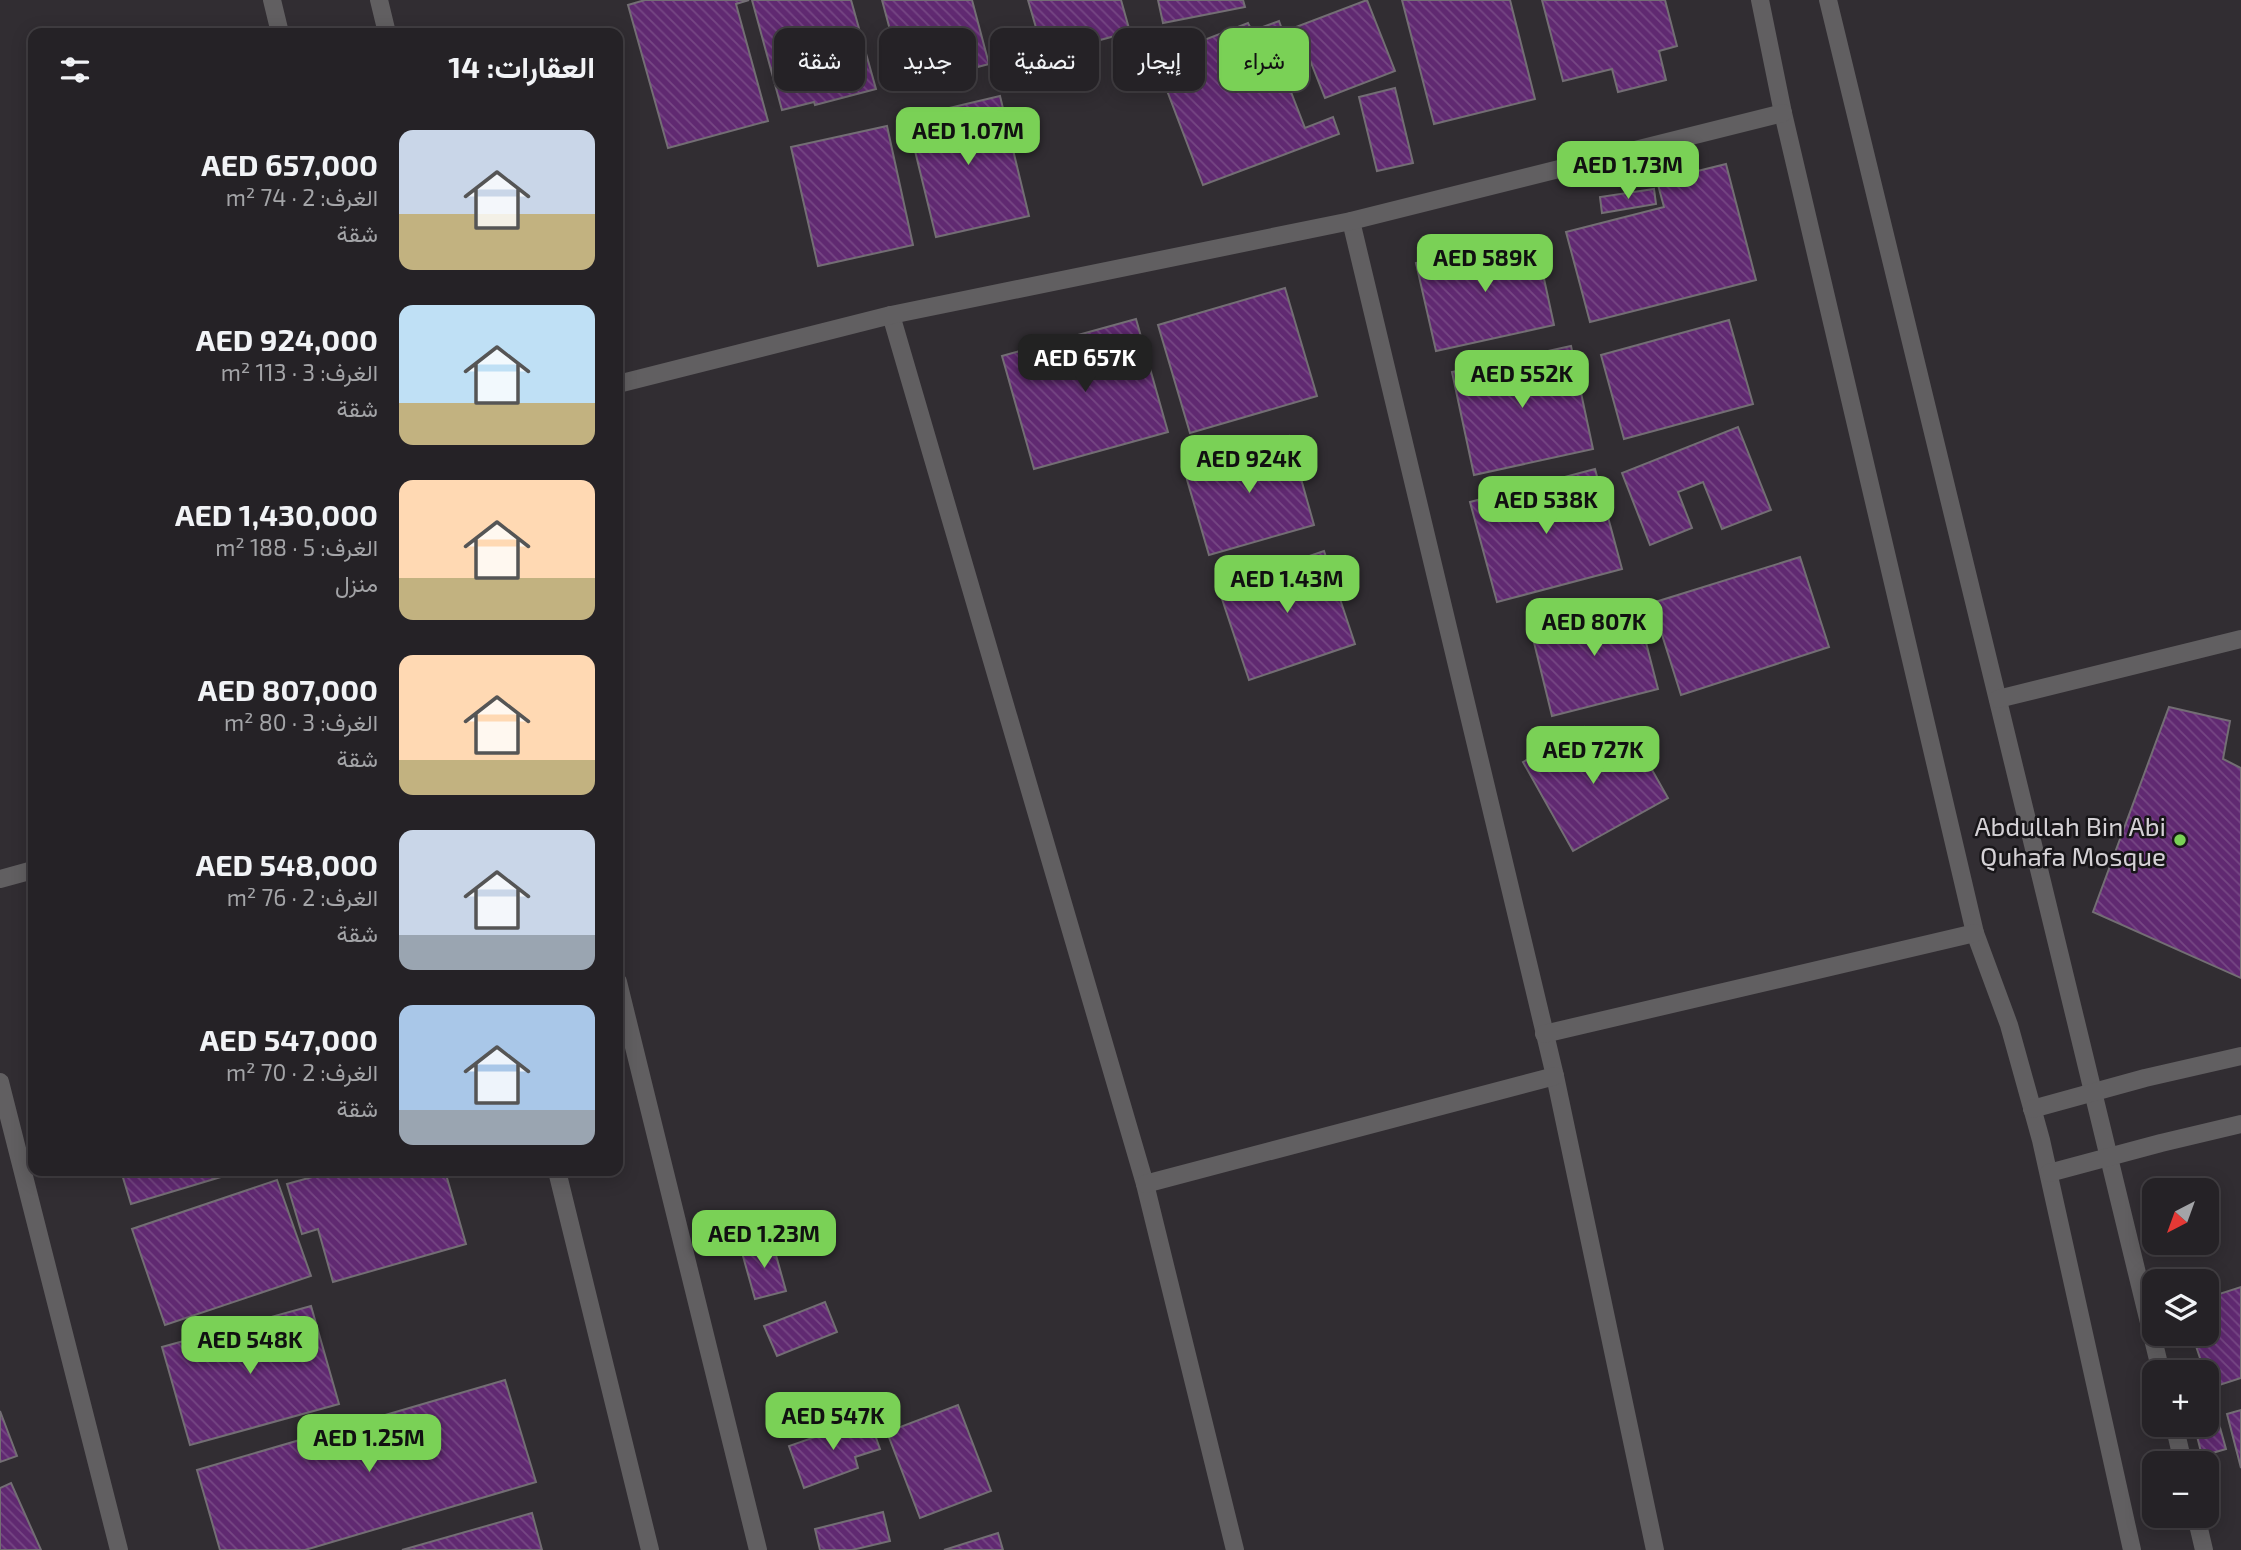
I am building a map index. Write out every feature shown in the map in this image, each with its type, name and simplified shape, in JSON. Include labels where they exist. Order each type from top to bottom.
[{"type":"street","points":[[272,0],[279,28]]},
{"type":"street","points":[[379,0],[386,28]]},
{"type":"street","points":[[1760,0],[1783,113],[1975,933],[2009,1025],[2049,1173],[2132,1550]]},
{"type":"street","points":[[1828,0],[2158,1360]]},
{"type":"street","points":[[623,383],[891,314],[1351,220],[1783,113]]},
{"type":"street","points":[[1351,220],[1555,1076],[1655,1550]]},
{"type":"street","points":[[891,314],[1145,1184],[1235,1550]]},
{"type":"street","points":[[1998,699],[2241,639]]},
{"type":"street","points":[[0,879],[28,871]]},
{"type":"street","points":[[1544,1034],[1975,933]]},
{"type":"street","points":[[623,1002],[758,1550]]},
{"type":"street","points":[[2032,1109],[2241,1056]]},
{"type":"street","points":[[1145,1184],[1555,1076]]},
{"type":"street","points":[[0,1082],[119,1550]]},
{"type":"street","points":[[2049,1173],[2241,1124]]},
{"type":"street","points":[[558,1176],[650,1550]]},
{"type":"street","points":[[2199,1528],[2204,1550]]},
{"type":"building","points":[[645,0],[749,0],[736,4],[768,121],[668,148],[628,5]]},
{"type":"building","points":[[752,0],[851,0],[859,28],[774,28],[774,81]]},
{"type":"building","points":[[882,0],[972,0],[989,64],[976,67],[976,28],[889,28]]},
{"type":"building","points":[[1028,0],[1121,0],[1129,28],[1113,28],[1113,37],[1099,40],[1099,28],[1036,28]]},
{"type":"building","points":[[1158,0],[1243,0],[1245,7],[1163,23]]},
{"type":"building","points":[[1367,0],[1395,71],[1325,98],[1309,58],[1309,28],[1294,28]]},
{"type":"building","points":[[1402,0],[1510,0],[1535,99],[1434,124]]},
{"type":"building","points":[[1542,0],[1665,0],[1677,46],[1659,51],[1666,80],[1618,92],[1612,69],[1563,81]]},
{"type":"building","points":[[1279,21],[1282,28],[1260,28]]},
{"type":"building","points":[[1248,23],[1250,28],[1235,28]]},
{"type":"building","points":[[1219,34],[1219,91],[1291,91],[1305,128],[1333,117],[1339,134],[1203,185],[1167,91],[1205,91],[1205,40]]},
{"type":"building","points":[[865,50],[876,89],[815,105],[814,102],[782,110],[777,91],[865,91]]},
{"type":"building","points":[[1395,88],[1413,163],[1377,171],[1359,97]]},
{"type":"building","points":[[1000,96],[1029,216],[936,237],[907,118]]},
{"type":"building","points":[[887,126],[913,245],[818,266],[791,147]]},
{"type":"building","points":[[1726,164],[1756,280],[1590,322],[1566,232],[1664,207],[1657,181]]},
{"type":"building","points":[[1654,189],[1656,204],[1602,213],[1600,197]]},
{"type":"building","points":[[1535,237],[1554,325],[1436,351],[1416,263]]},
{"type":"building","points":[[1285,288],[1317,396],[1190,433],[1158,325]]},
{"type":"building","points":[[1136,319],[1168,432],[1034,469],[1002,356]]},
{"type":"building","points":[[1729,320],[1753,404],[1624,439],[1601,355]]},
{"type":"building","points":[[1571,346],[1593,449],[1474,475],[1452,372]]},
{"type":"building","points":[[1738,427],[1771,510],[1722,529],[1703,482],[1678,492],[1692,528],[1650,545],[1622,473]]},
{"type":"building","points":[[1289,436],[1314,525],[1209,555],[1183,466]]},
{"type":"building","points":[[1595,469],[1622,569],[1497,602],[1470,502]]},
{"type":"building","points":[[1324,551],[1355,644],[1249,680],[1218,587]]},
{"type":"building","points":[[1800,557],[1829,647],[1681,695],[1652,603]]},
{"type":"building","points":[[1635,600],[1658,689],[1552,716],[1530,626]]},
{"type":"building","name":"Abdullah Bin Abi Quhafa Mosque","points":[[2169,707],[2230,721],[2223,759],[2241,768],[2241,978],[2093,912]]},
{"type":"building","points":[[1584,727],[1601,758],[1635,740],[1668,798],[1573,851],[1523,762]]},
{"type":"building","points":[[123,1176],[224,1176],[131,1204]]},
{"type":"building","points":[[316,1176],[446,1176],[466,1244],[333,1282],[318,1229],[302,1234],[287,1184]]},
{"type":"building","points":[[277,1180],[311,1276],[165,1325],[132,1229]]},
{"type":"building","points":[[772,1241],[786,1291],[755,1299],[741,1249]]},
{"type":"building","points":[[2241,1287],[2241,1378],[2219,1385],[2219,1360],[2201,1360],[2196,1346],[2219,1346],[2219,1294]]},
{"type":"building","points":[[825,1302],[837,1332],[777,1356],[764,1326]]},
{"type":"building","points":[[311,1306],[339,1404],[190,1445],[162,1347]]},
{"type":"building","points":[[505,1380],[536,1482],[305,1550],[220,1550],[197,1470]]},
{"type":"building","points":[[958,1405],[991,1491],[920,1518],[887,1432]]},
{"type":"building","points":[[2241,1410],[2241,1468],[2227,1414]]},
{"type":"building","points":[[0,1411],[17,1456],[0,1462]]},
{"type":"building","points":[[869,1418],[880,1449],[855,1457],[858,1468],[804,1488],[789,1446]]},
{"type":"building","points":[[2219,1424],[2226,1449],[2201,1451],[2197,1437],[2219,1437]]},
{"type":"building","points":[[11,1483],[41,1550],[0,1550],[0,1488]]},
{"type":"building","points":[[883,1512],[890,1541],[852,1550],[820,1550],[815,1529]]},
{"type":"building","points":[[532,1513],[542,1550],[402,1550]]},
{"type":"building","points":[[998,1533],[1003,1550],[944,1550]]},
{"type":"place","name":"Abdullah Bin Abi Quhafa Mosque","points":[[2180,840]]}]
